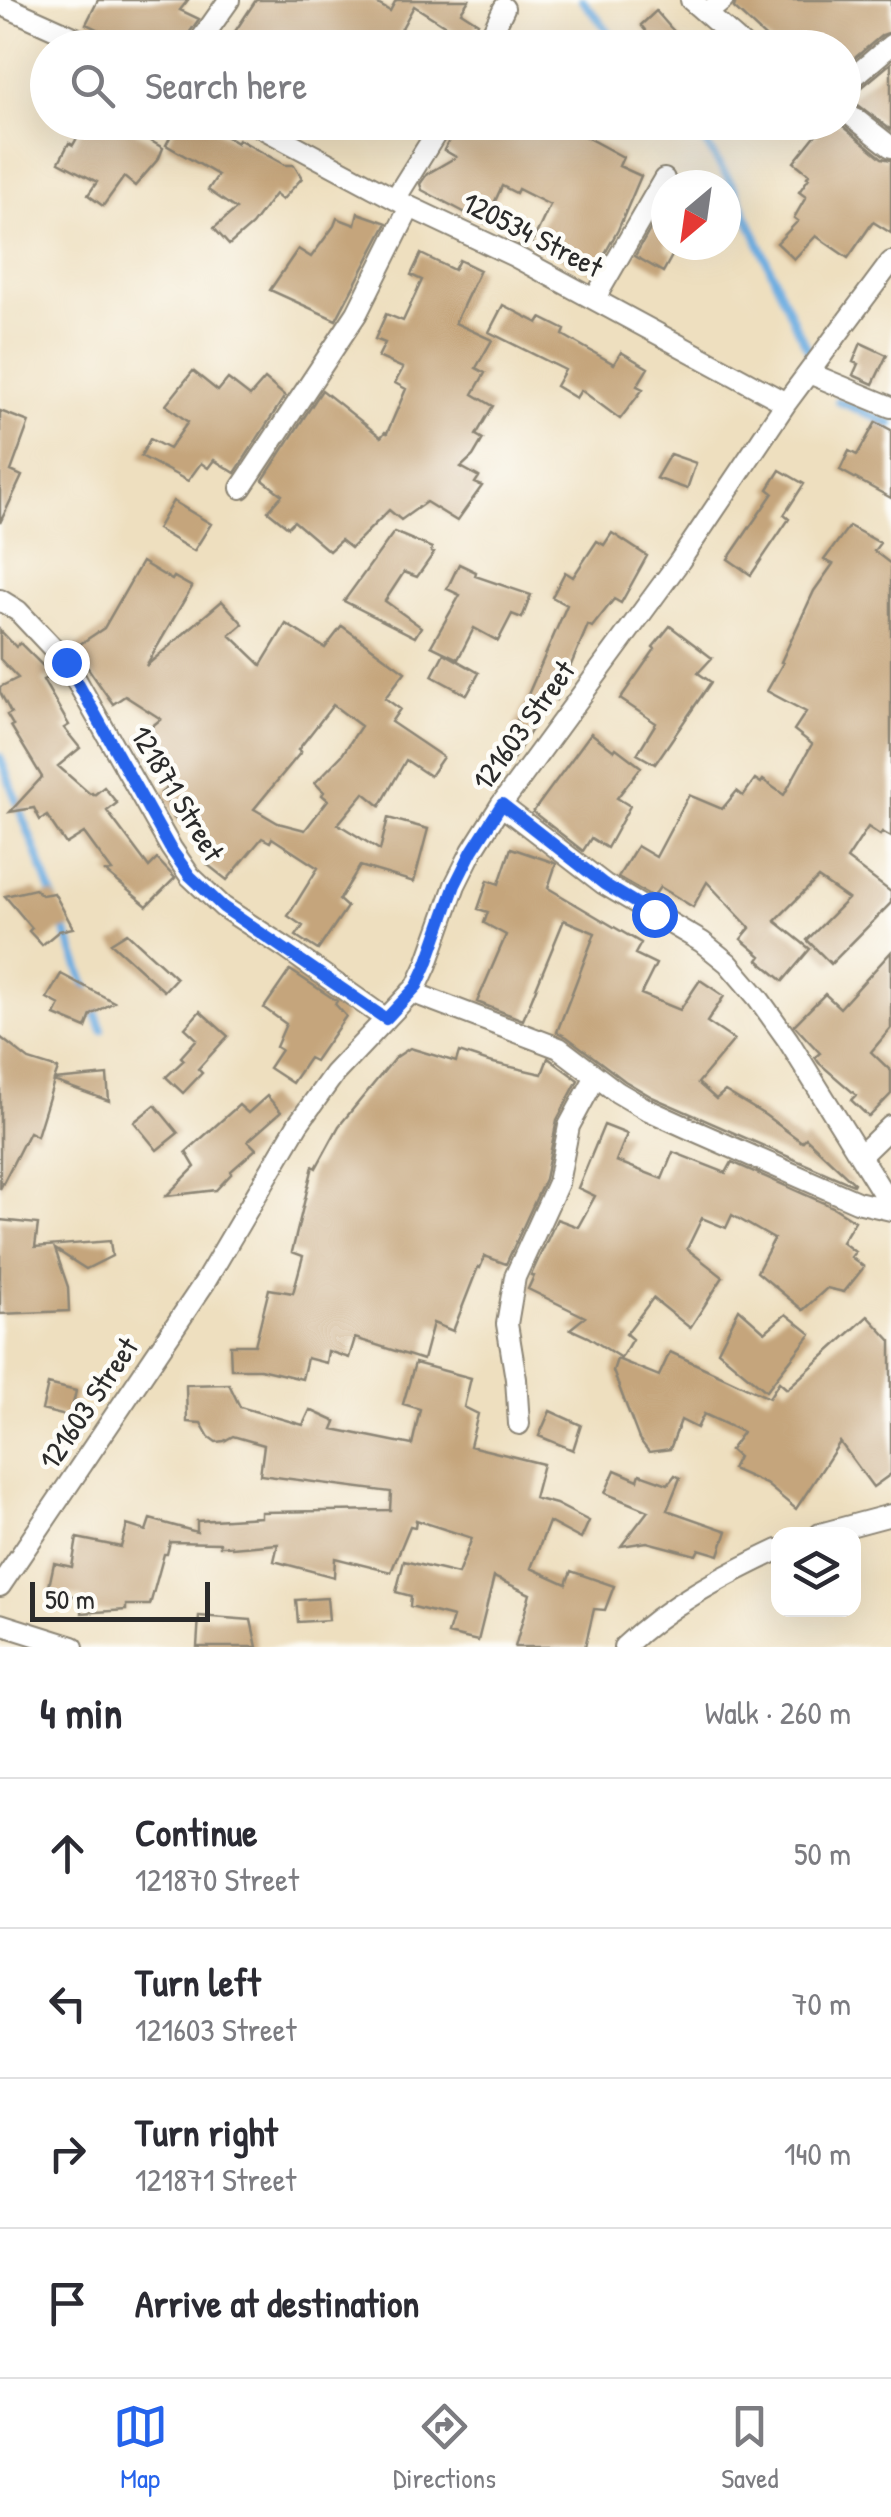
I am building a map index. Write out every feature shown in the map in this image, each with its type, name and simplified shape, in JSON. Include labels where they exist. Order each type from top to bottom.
[{"type":"street","points":[[208,30],[229,0]]},
{"type":"street","points":[[0,4],[58,30]]},
{"type":"street","points":[[707,4],[730,30]]},
{"type":"street","points":[[493,30],[504,8]]},
{"type":"street","points":[[861,70],[891,46]]},
{"type":"street","points":[[861,124],[891,148]]},
{"type":"street","name":"120534 Street","points":[[285,140],[402,203],[595,298],[786,403]]},
{"type":"street","points":[[241,488],[356,312],[402,203],[434,140]]},
{"type":"street","points":[[595,298],[651,202]]},
{"type":"street","name":"121603 Street","points":[[0,1586],[205,1282],[298,1124],[334,1074],[417,986],[455,885],[502,804],[678,562],[786,403],[891,262]]},
{"type":"street","points":[[809,372],[891,406]]},
{"type":"street","name":"121871 Street","points":[[0,600],[18,611],[66,662],[170,848],[190,876],[223,907],[386,1019]]},
{"type":"street","points":[[502,804],[604,884],[702,942],[728,963],[788,1040],[891,1208]]},
{"type":"street","points":[[411,992],[559,1048],[646,1110],[844,1197],[891,1208]]},
{"type":"street","points":[[519,1424],[507,1324],[515,1277],[558,1183],[569,1126],[596,1076]]},
{"type":"street","points":[[861,1155],[891,1126]]},
{"type":"street","points":[[846,1527],[891,1515]]},
{"type":"street","points":[[624,1647],[668,1610],[771,1554]]},
{"type":"street","points":[[0,1624],[72,1647]]},
{"type":"building","points":[[98,0],[188,0],[180,10],[199,19],[191,30],[99,30],[86,24]]},
{"type":"building","points":[[256,0],[371,0],[390,11],[396,0],[469,0],[461,12],[478,23],[474,30],[452,30],[414,6],[401,30],[236,30]]},
{"type":"building","points":[[736,0],[891,0],[891,32],[861,53],[861,30],[758,30],[734,8]]},
{"type":"building","points":[[656,11],[673,30],[645,30],[641,25]]},
{"type":"building","points":[[891,63],[891,130],[861,107],[861,88]]},
{"type":"building","points":[[76,140],[149,140],[163,148],[135,186],[124,177],[103,206],[88,195],[97,182],[59,162],[69,143],[73,145]]},
{"type":"building","points":[[169,140],[240,140],[285,165],[294,165],[302,178],[282,200],[275,194],[252,225],[229,245],[214,228],[236,209],[208,190],[218,175],[166,145]]},
{"type":"building","points":[[449,140],[591,140],[623,157],[619,166],[641,176],[594,273],[532,243],[550,205],[518,189],[516,193],[502,186],[485,223],[422,190],[420,184],[427,174],[456,157],[444,150]]},
{"type":"building","points":[[812,140],[860,140],[882,158],[891,160],[891,233],[873,222],[848,258],[816,236],[794,259],[777,243],[798,221],[794,218],[806,197],[799,192],[809,174],[794,162]]},
{"type":"building","points":[[358,213],[387,223],[336,320],[270,290],[298,249],[311,257],[337,218],[355,225]]},
{"type":"building","points":[[651,228],[651,260],[670,260],[663,272],[635,256]]},
{"type":"building","points":[[421,254],[454,270],[459,260],[480,270],[455,323],[492,340],[476,368],[485,373],[473,394],[493,406],[476,435],[483,439],[461,467],[479,477],[475,483],[482,486],[457,521],[426,502],[401,520],[389,510],[351,548],[341,540],[329,551],[294,521],[288,527],[268,511],[282,495],[263,480],[322,390],[381,437],[387,433],[406,389],[395,383],[403,368],[378,357],[385,343],[375,339],[386,314],[403,321],[422,280],[411,275]]},
{"type":"building","points":[[503,305],[538,323],[541,318],[565,330],[563,335],[614,364],[621,352],[648,368],[637,386],[643,389],[620,419],[581,390],[576,398],[556,386],[565,370],[489,332]]},
{"type":"building","points":[[861,343],[887,355],[873,384],[853,375],[858,364],[853,362]]},
{"type":"building","points":[[193,371],[218,391],[228,379],[250,396],[265,379],[285,396],[235,473],[214,460],[208,468],[201,463],[188,481],[141,456],[150,439],[169,449],[188,422],[166,405]]},
{"type":"building","points":[[0,411],[29,422],[11,471],[22,476],[0,523]]},
{"type":"building","points":[[876,422],[891,430],[891,498],[840,470],[849,451],[857,455]]},
{"type":"building","points":[[670,454],[696,463],[687,489],[656,478]]},
{"type":"building","points":[[780,470],[804,484],[784,515],[789,519],[751,575],[728,559],[773,493],[768,489]]},
{"type":"building","points":[[173,501],[211,524],[194,551],[157,529]]},
{"type":"building","points":[[849,526],[880,543],[874,551],[891,564],[891,837],[868,827],[847,859],[891,892],[891,903],[831,964],[807,940],[848,899],[818,878],[775,921],[810,949],[783,981],[741,939],[750,928],[707,882],[693,907],[660,887],[653,897],[618,877],[637,846],[656,857],[689,795],[722,809],[737,791],[743,796],[755,779],[784,795],[812,744],[794,730],[806,712],[767,691],[814,591],[833,564],[824,560]]},
{"type":"building","points":[[394,532],[432,548],[434,553],[417,577],[404,572],[385,601],[421,627],[415,637],[344,601]]},
{"type":"building","points":[[612,533],[647,556],[621,603],[614,599],[592,627],[588,625],[556,700],[552,698],[510,764],[500,759],[567,605],[552,597],[565,572],[573,577],[597,541],[604,545]]},
{"type":"building","points":[[142,562],[192,587],[146,666],[222,601],[243,624],[230,635],[261,665],[286,624],[325,648],[342,626],[405,672],[385,698],[400,709],[391,722],[443,757],[430,776],[406,760],[380,806],[364,793],[338,824],[380,850],[388,818],[428,829],[414,882],[360,866],[339,900],[347,907],[318,950],[296,936],[303,926],[288,916],[318,868],[272,838],[270,842],[262,838],[227,880],[208,865],[220,849],[174,818],[177,816],[161,793],[172,784],[136,739],[161,719],[125,696],[113,704],[74,648],[104,628]],"holes":[[[333,705],[361,726],[342,755],[315,783],[328,800],[305,830],[278,823],[254,809]]]},
{"type":"building","points":[[459,564],[476,572],[475,576],[531,595],[522,618],[512,614],[498,641],[474,628],[458,659],[431,646],[460,595],[447,589]]},
{"type":"building","points":[[670,626],[712,658],[698,673],[711,682],[655,764],[637,754],[656,723],[620,699]]},
{"type":"building","points":[[0,630],[16,647],[20,643],[52,675],[43,680],[69,725],[64,728],[80,748],[58,766],[90,794],[104,787],[117,803],[107,811],[149,867],[157,859],[175,878],[147,906],[106,872],[112,871],[84,833],[66,844],[47,816],[40,820],[34,808],[10,812],[42,777],[11,726],[7,715],[11,713],[0,692],[0,687],[18,678],[0,659]]},
{"type":"building","points":[[444,653],[479,673],[467,695],[432,676]]},
{"type":"building","points":[[591,733],[641,767],[617,798],[630,806],[607,848],[591,838],[583,851],[533,812]]},
{"type":"building","points":[[511,848],[556,864],[548,888],[641,943],[635,954],[656,964],[641,994],[680,1010],[700,980],[724,996],[707,1022],[734,1040],[698,1083],[716,1099],[725,1091],[802,1142],[806,1138],[853,1185],[652,1097],[557,1032],[595,933],[564,920],[523,1020],[477,1002],[506,935],[484,923],[488,912],[478,909],[488,880],[499,884]]},
{"type":"building","points":[[35,889],[42,895],[54,893],[73,928],[59,931],[42,945],[5,896]]},
{"type":"building","points":[[127,933],[176,978],[164,991],[111,943]]},
{"type":"building","points":[[891,952],[891,1028],[871,1052],[891,1071],[891,1094],[869,1117],[851,1100],[856,1095],[819,1063],[815,1057],[820,1053],[794,1025],[825,994],[840,1008]]},
{"type":"building","points":[[290,970],[337,1001],[335,1004],[346,1016],[315,1061],[309,1058],[292,1083],[269,1068],[281,1050],[276,1047],[286,1024],[264,1008]]},
{"type":"building","points":[[61,974],[114,1002],[91,1015],[86,1028],[55,1015],[60,1005],[47,998]]},
{"type":"building","points":[[200,1011],[228,1036],[198,1069],[202,1073],[183,1093],[166,1077],[184,1060],[181,1057],[197,1039],[185,1028]]},
{"type":"building","points":[[0,1037],[29,1060],[58,1069],[54,1080],[107,1075],[109,1101],[54,1081],[37,1136],[29,1132],[0,1189]]},
{"type":"building","points":[[410,1048],[456,1062],[459,1052],[542,1074],[548,1058],[578,1080],[557,1120],[545,1179],[506,1264],[485,1256],[453,1331],[433,1323],[423,1360],[355,1338],[349,1358],[328,1351],[326,1363],[307,1358],[302,1379],[260,1369],[231,1369],[230,1345],[255,1345],[269,1289],[293,1293],[303,1256],[292,1252],[313,1166],[316,1168],[339,1126],[395,1058]]},
{"type":"building","points":[[267,1096],[281,1112],[248,1141],[256,1149],[216,1190],[166,1196],[195,1167],[186,1152],[239,1105],[248,1113]]},
{"type":"building","points":[[155,1105],[178,1133],[157,1150],[134,1122]]},
{"type":"building","points":[[604,1125],[627,1134],[616,1161],[662,1179],[673,1152],[726,1173],[732,1162],[833,1207],[855,1221],[842,1242],[855,1252],[851,1257],[864,1267],[844,1292],[827,1288],[803,1310],[757,1272],[774,1239],[732,1215],[726,1228],[702,1218],[687,1249],[723,1277],[690,1328],[653,1298],[626,1334],[632,1339],[621,1358],[570,1329],[585,1317],[528,1289],[557,1219],[578,1227],[595,1196],[578,1188]]},
{"type":"building","points":[[0,1220],[38,1224],[35,1247],[110,1241],[112,1256],[86,1269],[55,1249],[68,1287],[69,1311],[0,1314]]},
{"type":"building","points":[[739,1309],[765,1332],[786,1314],[811,1334],[766,1391],[718,1351]]},
{"type":"building","points":[[868,1316],[891,1341],[891,1474],[873,1487],[840,1442],[796,1509],[766,1484],[732,1469],[738,1457],[730,1450],[743,1432],[704,1414],[697,1428],[681,1420],[670,1449],[649,1452],[639,1439],[613,1371],[617,1359],[659,1376],[670,1352],[769,1398],[779,1382],[787,1389]]},
{"type":"building","points":[[415,1363],[471,1378],[464,1407],[478,1414],[470,1446],[543,1464],[534,1498],[589,1521],[581,1539],[549,1522],[531,1568],[566,1584],[571,1571],[614,1586],[605,1610],[594,1609],[585,1647],[515,1647],[530,1594],[494,1577],[478,1641],[448,1634],[453,1617],[410,1606],[411,1596],[396,1592],[404,1561],[458,1574],[472,1538],[416,1520],[391,1572],[335,1558],[334,1577],[274,1561],[278,1544],[232,1548],[220,1543],[170,1542],[150,1605],[82,1613],[83,1598],[48,1591],[54,1563],[72,1567],[77,1538],[121,1547],[127,1525],[146,1531],[150,1519],[197,1532],[197,1521],[261,1517],[261,1512],[390,1510],[391,1492],[260,1475],[264,1445],[233,1436],[216,1442],[201,1423],[187,1422],[186,1385],[229,1384],[240,1407],[303,1425],[310,1410],[336,1422],[333,1429],[412,1445],[420,1409],[403,1404]]},
{"type":"building","points":[[48,1384],[76,1391],[70,1417],[42,1410]]},
{"type":"building","points":[[550,1411],[581,1425],[573,1450],[539,1436]]},
{"type":"building","points":[[615,1470],[638,1480],[640,1474],[668,1484],[675,1475],[680,1478],[667,1510],[727,1531],[719,1555],[699,1549],[696,1555],[647,1542],[621,1546],[648,1511],[605,1493]]},
{"type":"building","points":[[327,1598],[329,1620],[298,1622],[296,1600]]},
{"type":"building","points":[[199,1616],[251,1620],[257,1647],[197,1647]]},
{"type":"waterway","points":[[582,0],[608,30]]},
{"type":"waterway","points":[[704,140],[735,189],[812,356]]},
{"type":"waterway","points":[[838,401],[891,424]]},
{"type":"waterway","points":[[0,757],[54,899]]},
{"type":"waterway","points":[[62,922],[89,993]]},
{"type":"waterway","points":[[93,1006],[102,1030]]},
{"type":"route","points":[[66,662],[170,848],[190,876],[223,907],[386,1019],[417,986],[455,885],[502,804],[604,884],[654,914]]}]
